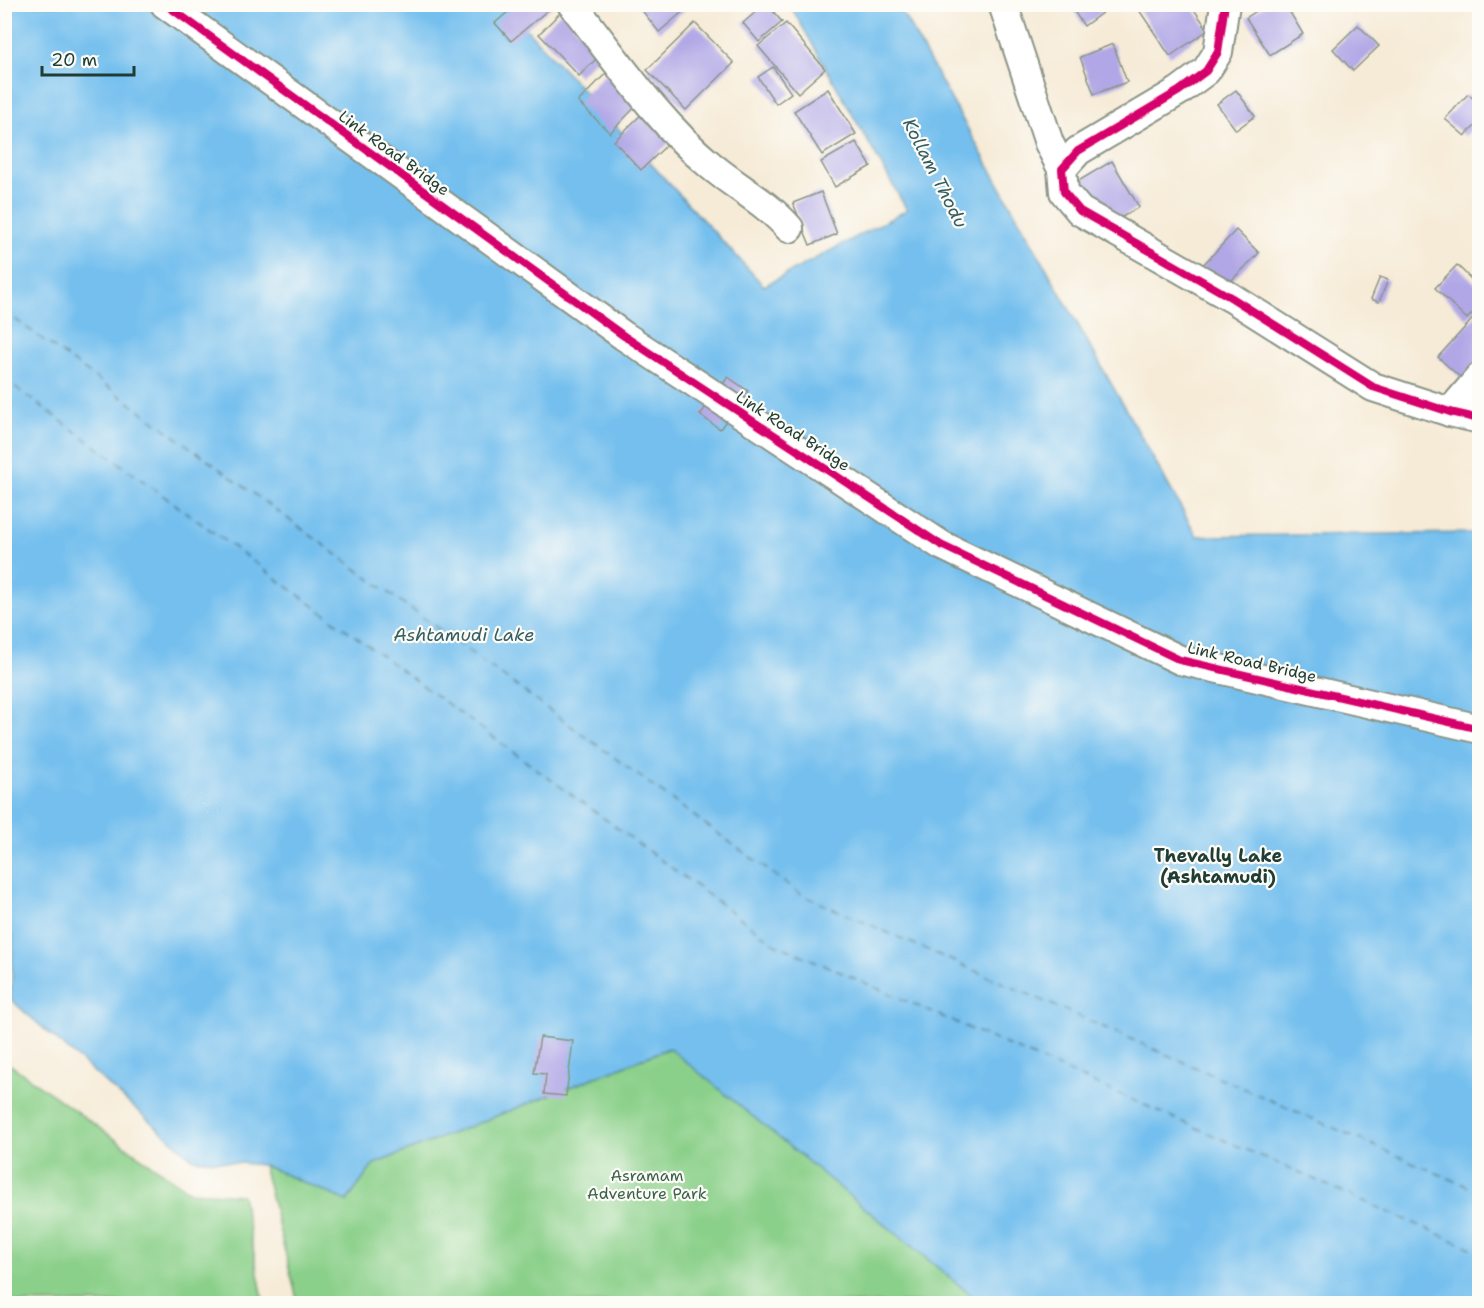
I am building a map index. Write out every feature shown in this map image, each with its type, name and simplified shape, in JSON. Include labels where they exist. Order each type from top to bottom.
[{"type":"street","name":"Link Road Bridge","points":[[165,4],[624,336],[942,545],[1180,660],[1479,729]]},
{"type":"street","points":[[572,4],[663,120],[711,165],[776,214],[789,228]]},
{"type":"street","points":[[1003,4],[1049,143],[1062,169],[1064,192],[1080,211],[1232,298],[1373,387],[1479,419]]},
{"type":"street","points":[[1062,169],[1078,151],[1179,91],[1206,70],[1218,52],[1225,4]]},
{"type":"street","points":[[1450,412],[1479,377]]},
{"type":"green space","name":"Asramam Adventure Park","points":[[670,1048],[981,1303],[298,1303],[263,1165],[347,1201],[374,1164]]},
{"type":"green space","points":[[5,1061],[190,1192],[242,1195],[264,1303],[5,1303]]},
{"type":"water","name":"Ashtamudi Lake","points":[[4,5],[504,5],[764,286],[907,210],[790,5],[898,5],[1197,536],[1479,533],[1479,1303],[981,1303],[669,1048],[374,1164],[347,1201],[263,1165],[193,1159],[11,1000],[13,937],[4,928]]},
{"type":"building","points":[[517,4],[555,4],[511,41],[495,23]]},
{"type":"building","points":[[637,4],[684,4],[687,8],[659,32]]},
{"type":"building","points":[[765,4],[782,22],[759,42],[743,23]]},
{"type":"building","points":[[1080,4],[1098,4],[1103,12],[1084,26],[1073,10]]},
{"type":"building","points":[[1267,4],[1285,4],[1303,34],[1270,55],[1246,18]]},
{"type":"building","points":[[1148,5],[1191,5],[1208,30],[1170,56],[1139,10]]},
{"type":"building","points":[[561,12],[601,54],[579,76],[539,34]]},
{"type":"building","points":[[695,23],[734,63],[686,110],[647,70]]},
{"type":"building","points":[[786,23],[825,69],[798,93],[758,46]]},
{"type":"building","points":[[1358,25],[1379,46],[1353,71],[1333,49]]},
{"type":"building","points":[[1113,44],[1127,82],[1094,94],[1080,57]]},
{"type":"building","points":[[773,67],[791,93],[776,104],[758,77]]},
{"type":"building","points":[[611,68],[643,99],[610,133],[578,102]]},
{"type":"building","points":[[828,89],[856,134],[822,155],[794,111]]},
{"type":"building","points":[[1236,90],[1255,116],[1236,130],[1217,104]]},
{"type":"building","points":[[1468,94],[1480,104],[1480,121],[1465,136],[1445,119]]},
{"type":"building","points":[[647,109],[674,138],[641,170],[614,141]]},
{"type":"building","points":[[856,142],[871,166],[835,187],[821,162]]},
{"type":"building","points":[[1112,161],[1139,207],[1102,229],[1075,183]]},
{"type":"building","points":[[821,192],[837,234],[810,245],[793,203]]},
{"type":"building","points":[[1236,230],[1259,253],[1223,289],[1201,267]]},
{"type":"building","points":[[1457,265],[1480,288],[1480,305],[1467,319],[1435,288]]},
{"type":"building","points":[[1380,277],[1388,280],[1379,302],[1371,299]]},
{"type":"building","points":[[1480,311],[1480,359],[1462,379],[1438,357]]},
{"type":"building","points":[[728,377],[748,391],[720,429],[700,415]]},
{"type":"building","points":[[540,1037],[573,1041],[566,1096],[544,1094],[546,1074],[534,1073]]},
{"type":"ferry route","points":[[4,311],[802,895],[1480,1192]]},
{"type":"ferry route","points":[[4,379],[774,943],[1480,1252]]},
{"type":"cycle path","points":[[165,4],[624,336],[941,545],[1180,660],[1480,729]]},
{"type":"cycle path","points":[[1225,4],[1218,52],[1206,71],[1179,91],[1078,151],[1062,169],[1064,192],[1080,211],[1232,298],[1373,387],[1450,412],[1480,419]]},
{"type":"district","name":"Thevally Lake (Ashtamudi)","points":[[1218,866]]},
{"type":"water label","name":"Kollam Thodu","points":[[935,173]]}]
